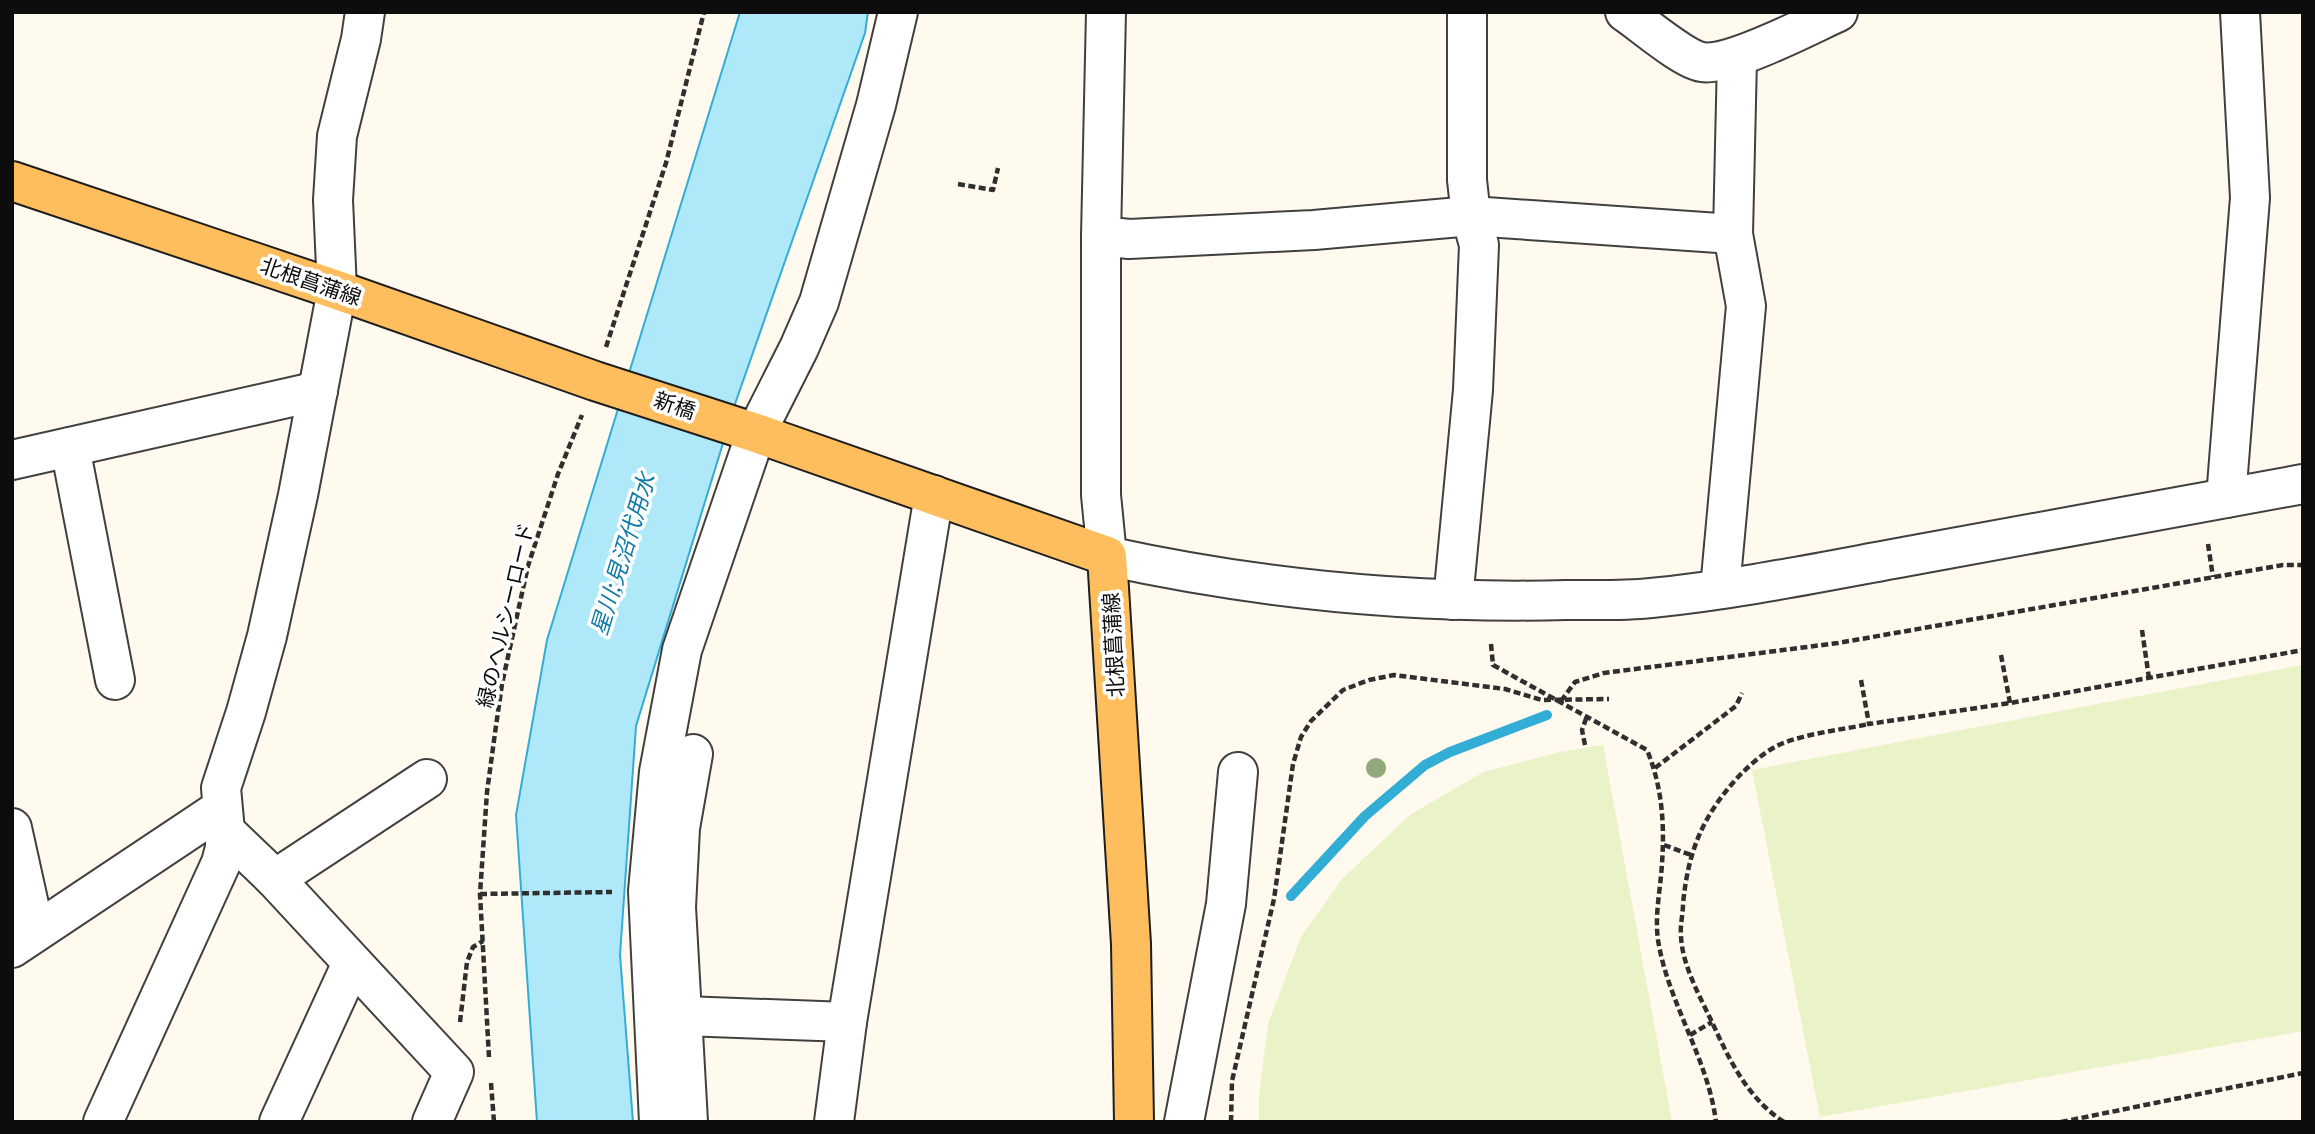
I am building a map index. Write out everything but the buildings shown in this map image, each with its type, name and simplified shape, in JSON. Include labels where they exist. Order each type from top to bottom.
[{"type":"main road","name":"北根菖蒲線","points":[[12,181],[603,382]]},
{"type":"main road","name":"新橋","points":[[603,382],[748,430]]},
{"type":"main road","points":[[748,430],[1107,556]]},
{"type":"main road","name":"北根菖蒲線","points":[[1107,556],[1131,944],[1133,1122]]},
{"type":"street","points":[[103,1122],[221,863],[225,848],[221,788],[267,636],[299,495],[337,290],[333,200],[337,136],[362,39],[365,12]]},
{"type":"street","points":[[688,1122],[667,1015],[648,891],[659,772],[682,650],[748,430],[799,348],[819,302],[876,105],[898,12]]},
{"type":"street","points":[[1106,12],[1101,236],[1101,495],[1107,556],[1247,583],[1341,593],[1453,600],[1649,598],[1720,589],[2303,484]]},
{"type":"street","points":[[1453,600],[1473,390],[1479,245],[1471,216],[1467,180],[1467,12]]},
{"type":"street","points":[[1625,12],[1683,53],[1702,62],[1737,58],[1838,12]]},
{"type":"street","points":[[2226,498],[2250,198],[2240,12]]},
{"type":"street","points":[[1720,589],[1746,306],[1733,234],[1737,58]]},
{"type":"street","points":[[1101,236],[1129,239],[1314,230],[1471,216],[1733,234]]},
{"type":"street","points":[[12,460],[318,391]]},
{"type":"street","points":[[70,447],[116,680]]},
{"type":"street","points":[[834,1122],[847,1022],[934,495]]},
{"type":"street","points":[[659,1122],[680,828],[693,754]]},
{"type":"street","points":[[1184,1122],[1226,904],[1238,772]]},
{"type":"street","points":[[275,879],[427,779]]},
{"type":"street","points":[[224,819],[275,879],[454,1072],[432,1122]]},
{"type":"street","points":[[12,828],[24,940],[224,819]]},
{"type":"street","points":[[279,1122],[352,962]]},
{"type":"street","points":[[667,1015],[847,1022]]},
{"type":"path","name":"緑のヘルシーロード","points":[[494,1122],[480,894],[487,792],[502,684],[528,566],[558,474],[603,382],[666,163],[704,12]]},
{"type":"path","points":[[958,184],[993,190],[998,167]]},
{"type":"path","points":[[2208,544],[2213,577]]},
{"type":"path","points":[[1561,701],[1575,681],[1604,673],[1838,643],[2283,565],[2303,565]]},
{"type":"path","points":[[2142,630],[2149,678]]},
{"type":"path","points":[[1491,644],[1493,665],[1647,750],[1655,768],[1662,807],[1664,845],[1657,936],[1666,978],[1690,1035],[1714,1105],[1716,1122]]},
{"type":"path","points":[[1784,1122],[1773,1115],[1736,1073],[1687,963],[1681,937],[1691,855],[1704,822],[1720,797],[1753,762],[1781,744],[1869,724],[2010,703],[2303,650]]},
{"type":"path","points":[[2001,655],[2010,703]]},
{"type":"path","points":[[1231,1122],[1233,1081],[1274,899],[1293,764],[1301,737],[1311,721],[1343,691],[1369,680],[1394,674],[1505,689],[1542,700],[1609,699]]},
{"type":"path","points":[[1861,680],[1869,724]]},
{"type":"path","points":[[1655,768],[1736,706],[1742,693]]},
{"type":"path","points":[[1585,745],[1582,730],[1587,716]]},
{"type":"path","points":[[1664,845],[1691,855]]},
{"type":"path","points":[[480,894],[618,892]]},
{"type":"path","points":[[454,1072],[467,962],[473,947],[483,941]]},
{"type":"path","points":[[1690,1035],[1712,1022]]},
{"type":"path","points":[[2061,1122],[2303,1073]]},
{"type":"green space","points":[[2302,665],[2303,1031],[1820,1117],[1752,770]]},
{"type":"green space","points":[[1603,745],[1672,1122],[1259,1122],[1259,1095],[1268,1024],[1301,937],[1342,879],[1411,814],[1484,772],[1560,752]]},
{"type":"water","name":"星川;見沼代用水","points":[[740,12],[868,12],[865,33],[736,401],[636,726],[620,955],[633,1122],[537,1122],[516,815],[547,640]]},
{"type":"waterway","points":[[1291,896],[1365,816],[1425,765],[1450,752],[1547,715]]}]
